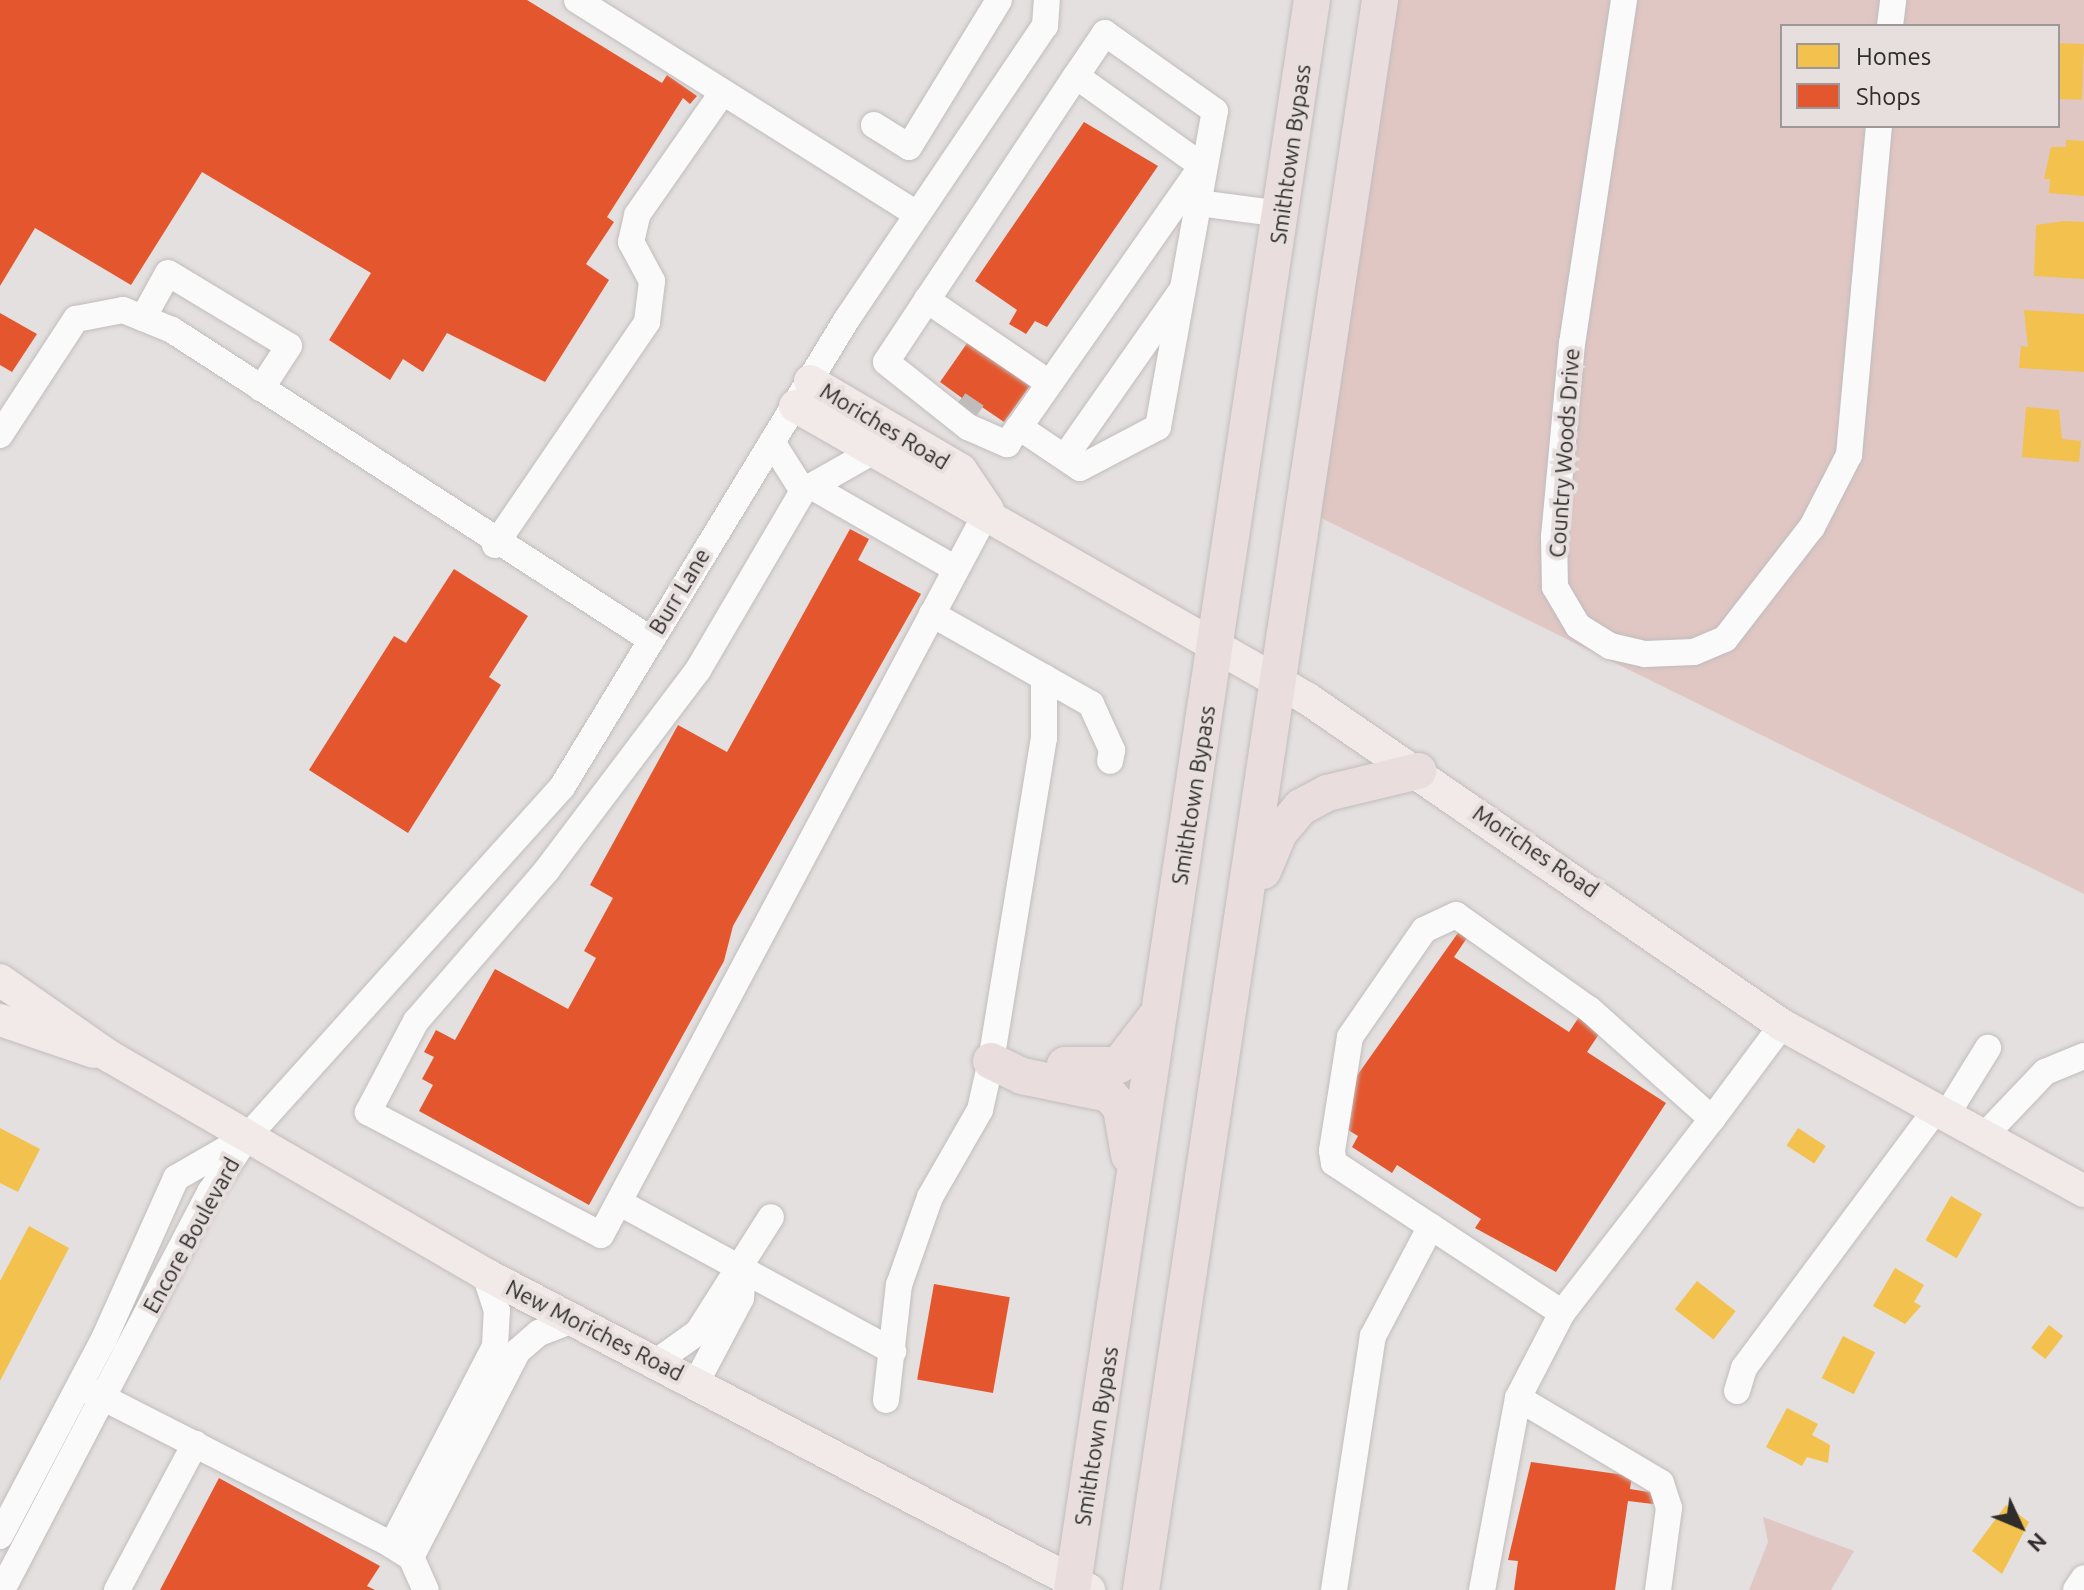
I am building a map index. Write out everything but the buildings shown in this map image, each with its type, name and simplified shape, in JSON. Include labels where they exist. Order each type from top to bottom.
[{"type":"highway","name":"Smithtown Bypass","points":[[1078,1588],[1134,1185],[1312,0]]},
{"type":"highway","points":[[1141,1590],[1380,0]]},
{"type":"highway","points":[[1240,941],[1273,843],[1292,814],[1327,793],[1418,771]]},
{"type":"highway","points":[[991,1061],[1119,1065],[1161,1008]]},
{"type":"highway","points":[[991,1061],[1022,1076],[1114,1098],[1134,1185]]},
{"type":"main road","name":"Moriches Road","points":[[802,393],[872,452],[949,498],[988,510],[1278,681],[1418,771],[1782,1025],[2084,1191]]},
{"type":"main road","name":"Moriches Road","points":[[802,393],[961,470],[988,510]]},
{"type":"main road","name":"New Moriches Road","points":[[0,980],[109,1056],[485,1274],[576,1319],[1078,1588]]},
{"type":"main road","name":"New Moriches Road","points":[[0,1020],[109,1056]]},
{"type":"street","points":[[577,0],[915,213]]},
{"type":"street","points":[[874,125],[909,147],[999,0]]},
{"type":"street","name":"Burr Lane","points":[[247,1137],[562,787],[650,639],[915,213],[1045,26],[1047,0]]},
{"type":"street","name":"Country Woods Drive","points":[[1624,0],[1572,343],[1554,536],[1555,587],[1578,626],[1610,646],[1682,653],[1725,639],[1812,527],[1849,455],[1879,128]]},
{"type":"street","points":[[1890,24],[1893,0]]},
{"type":"street","points":[[1019,427],[1080,468],[1158,427],[1199,203],[1202,166],[1215,111],[1105,33],[886,362],[929,392],[976,418],[1007,444],[1202,166]]},
{"type":"street","points":[[1076,76],[1202,166]]},
{"type":"street","points":[[495,545],[647,322],[652,281],[631,242],[637,215],[722,93]]},
{"type":"street","points":[[1199,203],[1281,214]]},
{"type":"street","points":[[143,318],[168,273],[289,346],[261,389]]},
{"type":"street","points":[[1065,457],[1184,287]]},
{"type":"street","points":[[927,300],[1049,383]]},
{"type":"street","points":[[0,435],[76,319],[123,310],[143,318],[261,389],[495,545],[650,639]]},
{"type":"street","points":[[929,392],[968,427],[976,418]]},
{"type":"street","points":[[772,442],[807,489],[956,569]]},
{"type":"street","points":[[872,452],[807,489],[698,670],[547,870],[416,1021],[368,1112],[601,1235],[988,510]]},
{"type":"street","points":[[932,614],[1091,704],[1112,750],[1110,761]]},
{"type":"street","points":[[886,1400],[899,1285],[930,1197],[980,1110],[991,1061],[1040,766],[1044,677]]},
{"type":"street","points":[[1562,1313],[1334,1163],[1332,1151],[1350,1037],[1439,919],[1456,915],[1590,1010],[1712,1119]]},
{"type":"street","points":[[1482,1590],[1518,1398],[1562,1313],[1782,1025]]},
{"type":"street","points":[[1737,1391],[1744,1368],[1988,1048]]},
{"type":"street","points":[[1985,1135],[2045,1072],[2084,1056]]},
{"type":"street","name":"Encore Boulevard","points":[[0,1536],[79,1387],[176,1178],[247,1137]]},
{"type":"street","name":"Encore Boulevard","points":[[2,1590],[211,1191],[247,1137]]},
{"type":"street","points":[[620,1203],[893,1351]]},
{"type":"street","points":[[656,1362],[698,1332],[722,1288],[743,1270],[771,1217]]},
{"type":"street","points":[[1334,1590],[1373,1336],[1431,1226]]},
{"type":"street","points":[[696,1383],[741,1298],[743,1270]]},
{"type":"street","points":[[401,1551],[495,1346],[497,1311],[485,1274]]},
{"type":"street","points":[[401,1551],[518,1351],[539,1333],[576,1319]]},
{"type":"street","points":[[79,1387],[104,1397],[401,1551],[426,1590]]},
{"type":"street","points":[[1518,1398],[1661,1483],[1669,1508],[1658,1590]]},
{"type":"street","points":[[117,1590],[195,1444]]},
{"type":"street","points":[[2076,1590],[2084,1578]]},
{"type":"shaded area","points":[[1372,0],[2084,0],[2084,894],[1313,514]]},
{"type":"shaded area","points":[[1763,1517],[1854,1551],[1831,1590],[1749,1590],[1768,1542]]},
{"type":"tunnel","points":[[958,404],[976,416]]}]
